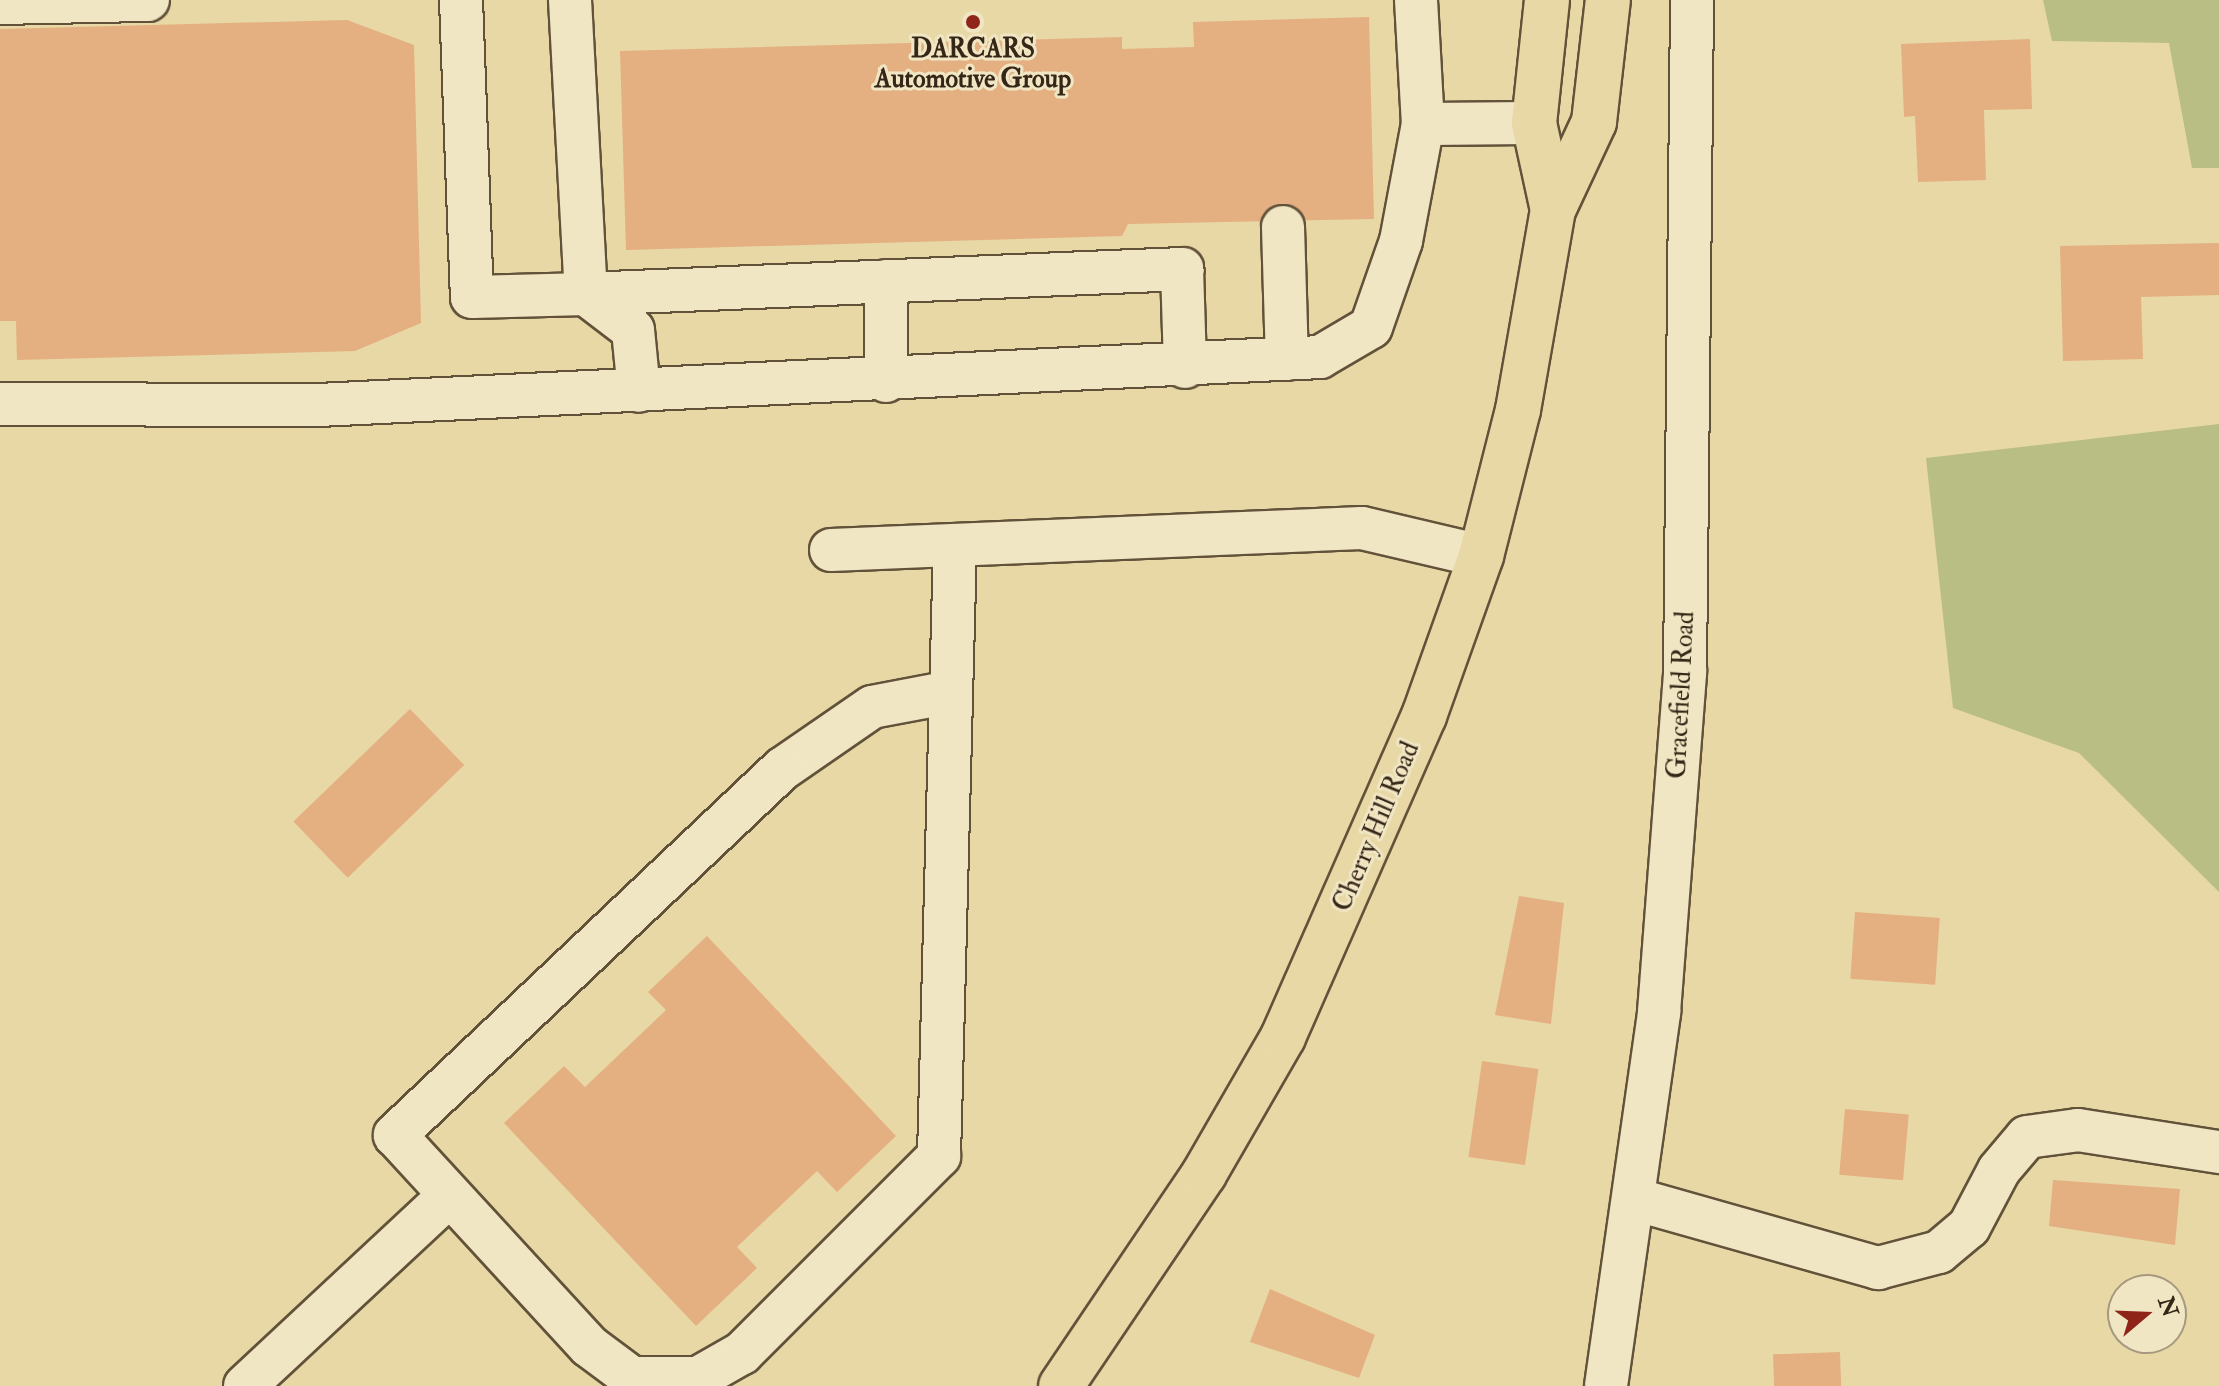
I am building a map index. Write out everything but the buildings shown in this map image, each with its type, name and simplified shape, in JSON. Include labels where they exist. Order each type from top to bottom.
[{"type":"main road","name":"Cherry Hill Road","points":[[1547,0],[1534,123],[1553,210]]},
{"type":"main road","name":"Cherry Hill Road","points":[[1064,1385],[1204,1174],[1283,1037],[1387,804],[1481,556],[1518,410],[1553,210],[1594,122],[1608,0]]},
{"type":"street","points":[[0,3],[148,0]]},
{"type":"street","points":[[461,0],[472,297],[1182,269],[1185,367]]},
{"type":"street","points":[[570,0],[586,294],[633,330],[639,391]]},
{"type":"street","points":[[0,404],[318,405],[1185,367],[1320,357],[1371,327],[1401,241],[1423,124],[1416,0]]},
{"type":"street","name":"Gracefield Road","points":[[1606,1386],[1659,1012],[1685,672],[1692,0]]},
{"type":"street","points":[[1423,124],[1534,123]]},
{"type":"street","points":[[1283,227],[1287,359]]},
{"type":"street","points":[[886,281],[886,381]]},
{"type":"street","points":[[831,550],[1362,528],[1481,556]]},
{"type":"street","points":[[951,692],[872,707],[782,769],[395,1135],[605,1376],[698,1378],[742,1353],[939,1156],[955,545]]},
{"type":"street","points":[[1634,1199],[1878,1268],[1939,1252],[1969,1227],[2027,1137],[2078,1130],[2219,1152]]},
{"type":"street","points":[[245,1386],[450,1195]]},
{"type":"green space","points":[[2043,0],[2219,0],[2219,168],[2192,168],[2169,43],[2052,41]]},
{"type":"green space","points":[[2219,424],[2219,892],[2079,753],[1953,708],[1926,458]]},
{"type":"place","name":"DARCARS Automotive Group","points":[[973,22]]}]
